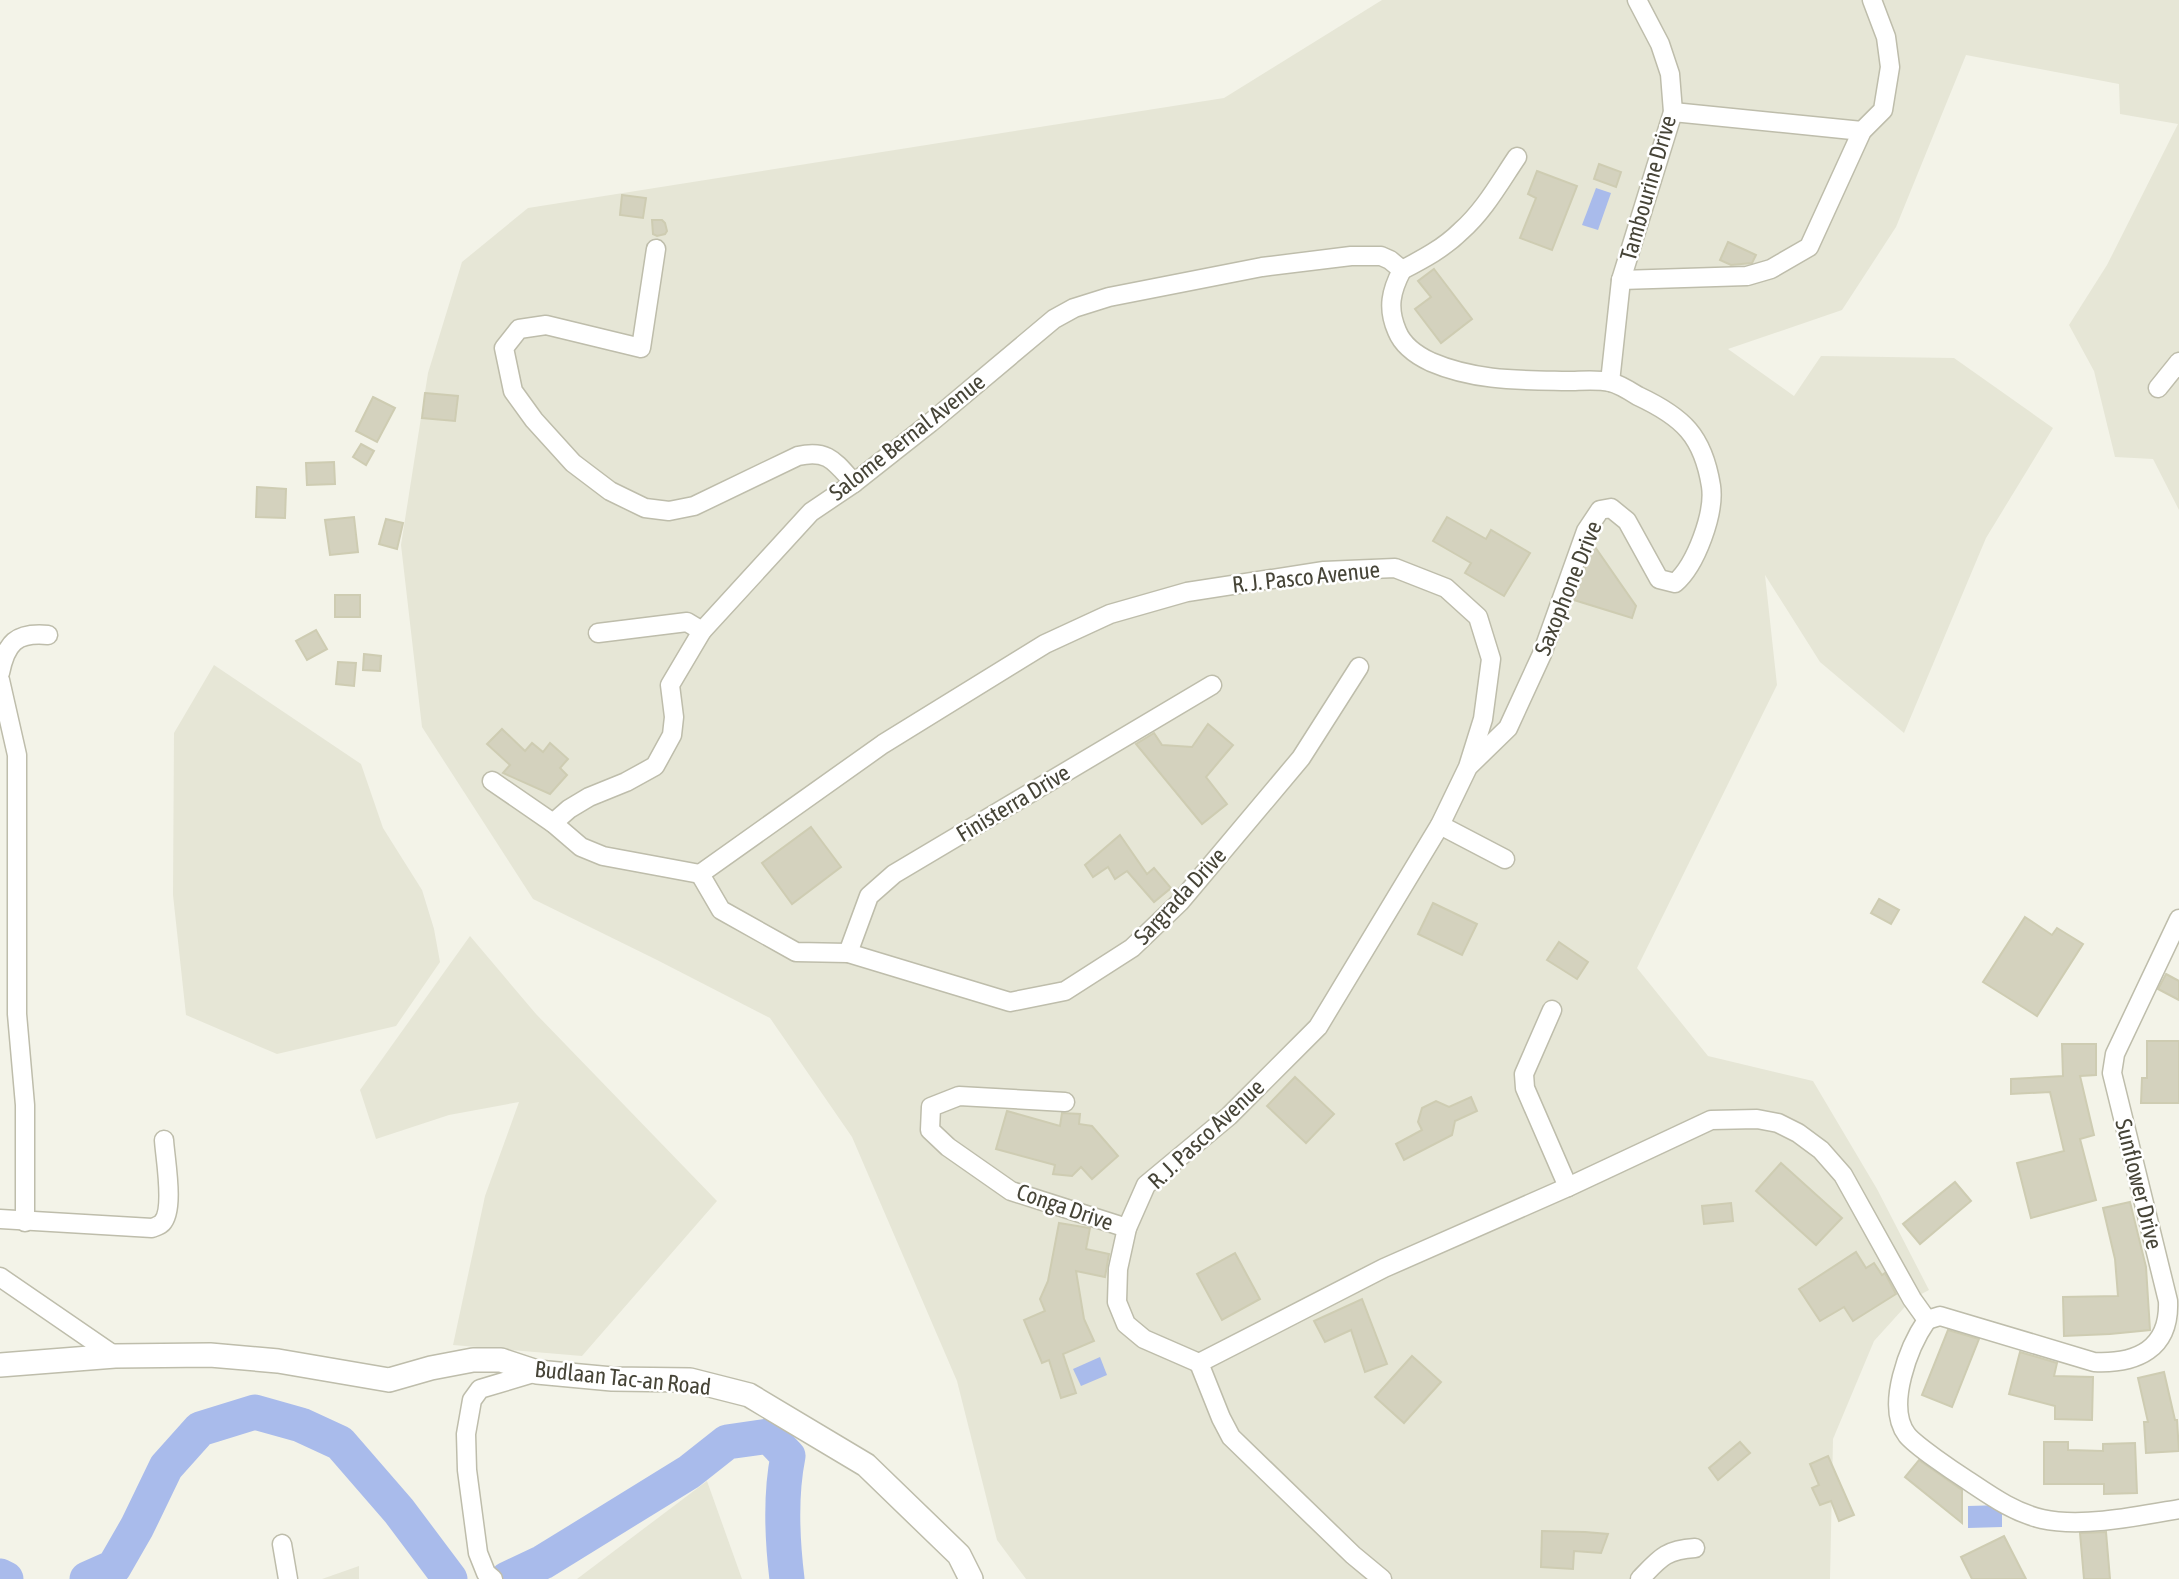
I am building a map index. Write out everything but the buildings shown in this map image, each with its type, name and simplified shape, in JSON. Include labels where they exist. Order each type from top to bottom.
[{"type":"street","name":"Tambourine Drive","points":[[1610,382],[1621,280],[1673,112],[1670,74],[1660,44],[1637,0]]},
{"type":"street","points":[[1621,280],[1747,276],[1771,269],[1809,247],[1862,131],[1883,110],[1890,67],[1886,37],[1872,0]]},
{"type":"street","points":[[1673,112],[1862,131]]},
{"type":"street","points":[[1402,270],[1440,248],[1462,230],[1517,157]]},
{"type":"street","points":[[656,249],[640,348],[546,325],[519,329],[504,348],[513,391],[534,420],[573,463],[610,491],[645,508],[669,511],[694,506],[788,461],[811,453],[829,456],[854,483]]},
{"type":"street","name":"Salome Bernal Avenue","points":[[553,822],[589,797],[626,782],[655,765],[672,735],[674,717],[670,685],[702,631],[811,512],[854,483],[930,423],[1054,319],[1109,297],[1262,267],[1381,256],[1402,270]]},
{"type":"street","name":"Saxophone Drive","points":[[1402,270],[1393,288],[1390,305],[1393,323],[1400,338],[1419,356],[1451,371],[1500,380],[1610,382],[1648,400],[1680,421],[1696,439],[1709,470],[1713,497],[1704,534],[1682,577],[1675,583],[1660,579],[1627,521],[1611,508],[1600,510],[1586,531],[1542,654],[1508,728],[1468,767]]},
{"type":"street","points":[[2158,388],[2179,362]]},
{"type":"street","name":"R. J. Pasco Avenue","points":[[700,874],[883,744],[1045,644],[1110,614],[1186,592],[1324,571],[1395,568],[1446,588],[1478,617],[1491,659],[1483,719],[1468,767],[1440,825],[1318,1027],[1229,1116],[1146,1185],[1127,1228],[1118,1269],[1117,1302],[1126,1324],[1144,1339],[1199,1363]]},
{"type":"street","points":[[598,633],[687,622],[702,631]]},
{"type":"street","points":[[0,673],[4,653],[19,638],[33,633],[48,635]]},
{"type":"street","name":"Sargrada Drive","points":[[700,874],[721,910],[796,952],[848,953],[1010,1002],[1065,991],[1132,948],[1180,902],[1301,758],[1359,667]]},
{"type":"street","points":[[0,680],[14,738],[18,782],[17,1014],[26,1105],[25,1222]]},
{"type":"street","name":"Finisterra Drive","points":[[848,953],[869,896],[894,874],[1212,685]]},
{"type":"street","points":[[492,781],[553,822],[581,847],[603,856],[700,874]]},
{"type":"street","points":[[0,791],[18,782]]},
{"type":"street","points":[[1440,825],[1505,859]]},
{"type":"street","name":"Sunflower Drive","points":[[1927,1320],[1940,1316],[2094,1362],[2113,1363],[2132,1359],[2146,1353],[2156,1344],[2168,1317],[2168,1301],[2112,1065],[2179,919]]},
{"type":"street","points":[[1552,1010],[1524,1074],[1525,1088],[1568,1187]]},
{"type":"street","name":"Conga Drive","points":[[1065,1102],[959,1096],[931,1107],[930,1130],[948,1147],[1012,1191],[1127,1228]]},
{"type":"street","points":[[1382,1579],[1353,1555],[1231,1437],[1199,1363],[1384,1268],[1711,1120],[1757,1119],[1778,1123],[1798,1133],[1821,1150],[1843,1175],[1912,1299],[1927,1320],[1917,1334],[1897,1397],[1898,1412],[1908,1436],[2009,1508],[2043,1519],[2091,1522],[2179,1509]]},
{"type":"street","points":[[0,1219],[152,1228],[162,1223],[169,1202],[164,1140]]},
{"type":"street","points":[[0,1277],[115,1356]]},
{"type":"street","name":"Budlaan Tac-an Road","points":[[0,1365],[115,1356],[210,1355],[265,1360],[389,1380],[473,1360],[501,1360],[537,1372],[612,1380],[690,1380],[749,1395],[866,1465],[959,1555],[971,1579]]},
{"type":"street","points":[[489,1576],[478,1553],[467,1470],[466,1434],[472,1400],[480,1389],[537,1372]]},
{"type":"street","points":[[282,1544],[288,1579]]},
{"type":"street","points":[[1640,1579],[1658,1560],[1676,1549],[1695,1548]]},
{"type":"shaded area","points":[[1382,0],[2179,0],[2179,510],[2153,459],[2115,457],[2094,371],[2069,325],[2107,265],[2178,124],[2120,114],[2119,84],[1966,55],[1896,227],[1842,310],[1728,349],[1794,396],[1821,356],[1954,358],[2053,428],[1986,538],[1904,733],[1820,662],[1765,575],[1777,685],[1637,968],[1708,1056],[1813,1081],[1877,1189],[1929,1290],[1912,1299],[1874,1341],[1833,1439],[1830,1579],[1026,1579],[997,1540],[957,1381],[852,1137],[770,1018],[533,899],[422,727],[401,545],[428,373],[462,262],[528,208],[1224,98]]},
{"type":"shaded area","points":[[214,665],[361,764],[383,828],[422,890],[434,929],[440,962],[396,1026],[277,1054],[186,1015],[173,895],[174,733]]},
{"type":"shaded area","points":[[470,936],[536,1014],[717,1201],[582,1356],[453,1345],[485,1196],[519,1102],[449,1115],[376,1139],[360,1090]]},
{"type":"shaded area","points":[[707,1481],[742,1579],[577,1579]]},
{"type":"shaded area","points":[[359,1566],[359,1579],[322,1579]]},
{"type":"water","points":[[1596,188],[1611,193],[1598,230],[1582,225]]},
{"type":"water","points":[[1100,1357],[1107,1375],[1081,1386],[1073,1369]]},
{"type":"water","points":[[2002,1505],[2002,1527],[1968,1528],[1968,1506]]},
{"type":"waterway","points":[[87,1579],[114,1567],[166,1467],[200,1429],[255,1412],[301,1425],[340,1443],[399,1511],[450,1579]]},
{"type":"waterway","points":[[507,1579],[543,1562],[689,1472],[727,1442],[769,1436],[788,1456],[783,1517],[787,1579]]},
{"type":"waterway","points":[[0,1576],[6,1579]]}]
